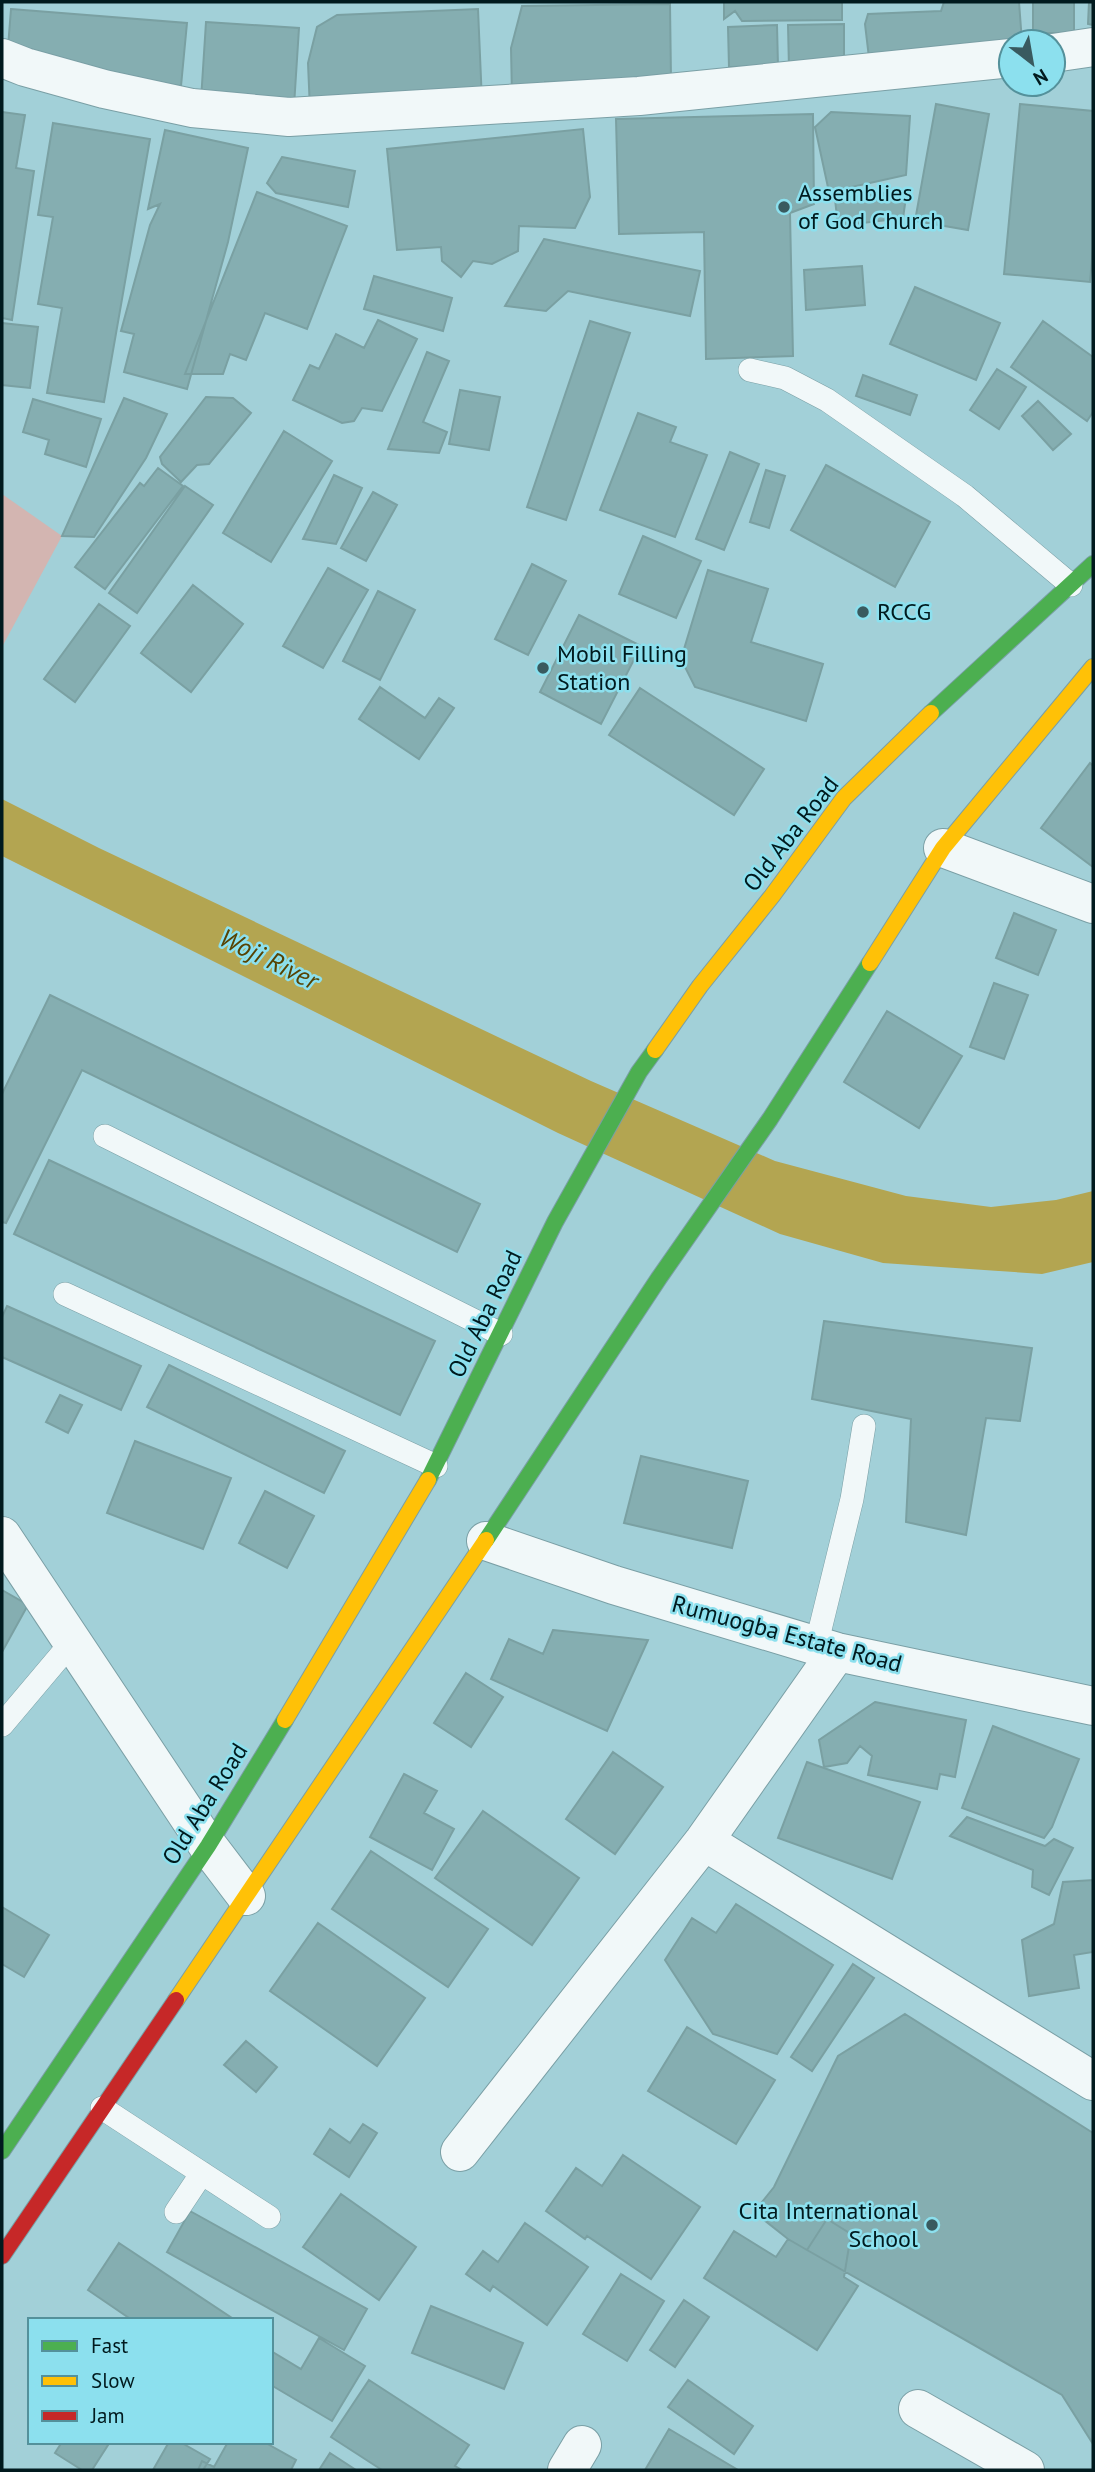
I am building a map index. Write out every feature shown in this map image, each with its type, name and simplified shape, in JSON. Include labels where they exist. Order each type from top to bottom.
[{"type":"main road","name":"Old Aba Road","points":[[2,2151],[208,1846],[348,1616],[436,1466],[555,1223],[639,1072],[700,986],[844,798],[933,710],[1093,565]]},
{"type":"main road","points":[[2,2256],[486,1541],[659,1278],[769,1119],[943,848],[1093,667]]},
{"type":"street","points":[[1067,51],[1093,47]]},
{"type":"street","points":[[2,58],[104,89],[192,108],[289,117],[639,96],[997,59]]},
{"type":"street","points":[[943,848],[1093,904]]},
{"type":"street","points":[[2,1536],[208,1846],[246,1896]]},
{"type":"street","name":"Rumuogba Estate Road","points":[[486,1541],[614,1585],[826,1649],[1093,1706]]},
{"type":"street","points":[[460,2152],[704,1841],[826,1649]]},
{"type":"street","points":[[704,1841],[1093,2081]]},
{"type":"street","points":[[918,2409],[1025,2470]]},
{"type":"lane","points":[[750,370],[785,377],[827,400],[965,496],[1071,585]]},
{"type":"lane","points":[[105,1136],[500,1334]]},
{"type":"lane","points":[[65,1294],[436,1466]]},
{"type":"lane","points":[[826,1649],[864,1426]]},
{"type":"lane","points":[[2,1726],[72,1642]]},
{"type":"lane","points":[[103,2108],[269,2217]]},
{"type":"lane","points":[[176,2212],[202,2173]]},
{"type":"shaded area","points":[[2,494],[62,536],[2,647]]},
{"type":"water","name":"Woji River","points":[[2,799],[99,848],[591,1081],[775,1161],[906,1196],[991,1207],[1056,1200],[1093,1191],[1093,1262],[1042,1274],[883,1263],[780,1234],[558,1133],[2,856]]},
{"type":"building","points":[[724,2],[842,2],[842,20],[742,21],[735,11],[724,19]]},
{"type":"building","points":[[944,2],[1019,2],[1021,28],[997,28],[997,44],[870,66],[865,24],[868,14],[941,11]]},
{"type":"building","points":[[1033,2],[1074,2],[1074,33],[1067,33],[1067,28],[1033,28]]},
{"type":"building","points":[[1089,2],[1093,2],[1093,25],[1088,24]]},
{"type":"building","points":[[670,4],[671,80],[545,82],[545,95],[512,96],[511,48],[522,6]]},
{"type":"building","points":[[11,9],[187,23],[181,86],[6,73]]},
{"type":"building","points":[[478,9],[482,102],[310,110],[308,63],[317,27],[337,15]]},
{"type":"building","points":[[206,22],[299,28],[294,106],[201,100]]},
{"type":"building","points":[[844,24],[844,67],[789,68],[788,25]]},
{"type":"building","points":[[777,25],[778,66],[729,67],[728,27]]},
{"type":"building","points":[[936,104],[989,114],[968,230],[915,221]]},
{"type":"building","points":[[1020,104],[1093,111],[1093,247],[1090,282],[1004,274]]},
{"type":"building","points":[[2,112],[25,115],[16,168],[34,171],[12,320],[2,318]]},
{"type":"building","points":[[831,112],[910,116],[906,175],[829,192],[815,127]]},
{"type":"building","points":[[813,114],[814,204],[790,213],[793,356],[706,359],[704,232],[619,234],[616,119]]},
{"type":"building","points":[[53,123],[150,139],[104,402],[47,393],[62,308],[38,304],[53,217],[38,215]]},
{"type":"building","points":[[583,129],[590,197],[575,228],[519,226],[518,251],[492,264],[473,261],[461,277],[442,261],[441,247],[397,250],[387,149]]},
{"type":"building","points":[[165,130],[248,148],[228,242],[187,389],[124,372],[134,334],[121,331],[150,225],[160,204],[148,209]]},
{"type":"building","points":[[282,157],[355,171],[348,207],[276,193],[267,183]]},
{"type":"building","points":[[907,190],[903,218],[838,226],[835,199]]},
{"type":"building","points":[[257,192],[347,226],[307,329],[265,313],[246,360],[230,354],[223,374],[185,374]]},
{"type":"building","points":[[544,239],[700,271],[690,316],[568,291],[546,311],[505,306]]},
{"type":"building","points":[[862,266],[865,305],[806,310],[804,270]]},
{"type":"building","points":[[374,276],[452,298],[443,331],[364,309]]},
{"type":"building","points":[[915,287],[1000,323],[976,380],[890,344]]},
{"type":"building","points":[[378,320],[417,339],[382,411],[362,408],[354,421],[342,423],[293,400],[310,365],[319,369],[336,334],[364,348]]},
{"type":"building","points":[[590,321],[630,333],[566,520],[527,507]]},
{"type":"building","points":[[1043,321],[1093,357],[1093,412],[1087,421],[1011,367]]},
{"type":"building","points":[[2,323],[38,327],[30,388],[2,385]]},
{"type":"building","points":[[427,352],[449,361],[423,422],[447,432],[439,453],[388,449]]},
{"type":"building","points":[[997,369],[1026,387],[999,429],[970,410]]},
{"type":"building","points":[[863,375],[917,395],[910,415],[856,396]]},
{"type":"building","points":[[460,390],[500,397],[489,450],[449,444]]},
{"type":"building","points":[[206,397],[233,398],[251,413],[209,464],[197,465],[181,482],[162,464],[160,457]]},
{"type":"building","points":[[124,398],[167,414],[146,458],[94,537],[62,536]]},
{"type":"building","points":[[33,399],[101,419],[86,467],[45,454],[49,440],[23,432]]},
{"type":"building","points":[[1038,401],[1071,434],[1053,450],[1022,416]]},
{"type":"building","points":[[638,413],[676,427],[670,442],[707,455],[675,537],[600,510]]},
{"type":"building","points":[[284,431],[332,461],[271,562],[223,533]]},
{"type":"building","points":[[730,452],[759,464],[724,550],[696,539]]},
{"type":"building","points":[[826,465],[930,522],[895,587],[791,530]]},
{"type":"building","points":[[158,468],[183,486],[105,589],[75,567],[140,483],[144,486]]},
{"type":"building","points":[[766,470],[785,476],[769,528],[750,522]]},
{"type":"building","points":[[334,475],[362,488],[336,544],[303,539]]},
{"type":"building","points":[[185,486],[213,505],[137,613],[109,593]]},
{"type":"building","points":[[373,492],[397,505],[366,561],[341,548]]},
{"type":"building","points":[[643,536],[701,561],[676,618],[619,594]]},
{"type":"building","points":[[532,564],[566,581],[528,655],[495,639]]},
{"type":"building","points":[[328,568],[368,590],[323,668],[283,646]]},
{"type":"building","points":[[708,570],[768,589],[751,642],[823,664],[806,721],[695,687],[681,659]]},
{"type":"building","points":[[193,585],[243,624],[191,692],[141,653]]},
{"type":"building","points":[[378,591],[415,610],[380,680],[343,661]]},
{"type":"building","points":[[99,604],[130,626],[75,702],[44,679]]},
{"type":"building","points":[[579,615],[641,646],[601,724],[540,692]]},
{"type":"building","points":[[380,687],[425,718],[439,698],[454,708],[419,759],[359,719]]},
{"type":"building","points":[[640,688],[764,769],[734,815],[609,735]]},
{"type":"building","points":[[1090,763],[1093,766],[1093,867],[1041,828]]},
{"type":"building","points":[[1014,913],[1056,930],[1038,975],[996,958]]},
{"type":"building","points":[[994,983],[1028,995],[1004,1059],[970,1047]]},
{"type":"building","points":[[50,995],[480,1204],[457,1252],[82,1070],[6,1223],[2,1222],[2,1094]]},
{"type":"building","points":[[887,1011],[962,1056],[919,1128],[844,1082]]},
{"type":"building","points":[[49,1160],[435,1341],[400,1415],[14,1234]]},
{"type":"building","points":[[7,1306],[141,1366],[121,1410],[2,1357],[2,1317]]},
{"type":"building","points":[[824,1321],[1032,1348],[1020,1421],[986,1418],[966,1535],[906,1522],[911,1419],[812,1399]]},
{"type":"building","points":[[169,1365],[345,1451],[324,1493],[147,1407]]},
{"type":"building","points":[[60,1395],[82,1405],[68,1433],[46,1422]]},
{"type":"building","points":[[135,1441],[231,1478],[203,1549],[107,1513]]},
{"type":"building","points":[[641,1456],[748,1481],[732,1548],[624,1523]]},
{"type":"building","points":[[265,1491],[314,1516],[287,1568],[239,1543]]},
{"type":"building","points":[[2,1590],[28,1605],[2,1652]]},
{"type":"building","points":[[553,1630],[648,1640],[607,1731],[491,1679],[509,1639],[543,1654]]},
{"type":"building","points":[[466,1673],[503,1697],[471,1747],[434,1723]]},
{"type":"building","points":[[875,1702],[966,1720],[955,1777],[940,1774],[937,1789],[868,1775],[872,1756],[860,1746],[847,1763],[824,1767],[819,1740]]},
{"type":"building","points":[[993,1726],[1079,1759],[1052,1827],[1044,1838],[962,1808]]},
{"type":"building","points":[[613,1752],[663,1787],[615,1854],[566,1819]]},
{"type":"building","points":[[807,1762],[920,1802],[892,1879],[778,1838]]},
{"type":"building","points":[[404,1774],[437,1791],[424,1813],[454,1829],[432,1870],[370,1837]]},
{"type":"building","points":[[483,1811],[579,1878],[532,1945],[435,1878]]},
{"type":"building","points":[[967,1817],[1045,1846],[1054,1839],[1073,1848],[1049,1895],[1032,1887],[1033,1870],[950,1836]]},
{"type":"building","points":[[371,1851],[488,1929],[448,1987],[332,1909]]},
{"type":"building","points":[[1093,1880],[1093,1952],[1074,1955],[1079,1988],[1029,1996],[1022,1940],[1054,1924],[1063,1882]]},
{"type":"building","points":[[736,1904],[833,1965],[777,2054],[713,2034],[665,1960],[692,1918],[716,1933]]},
{"type":"building","points":[[2,1907],[49,1935],[24,1977],[2,1964]]},
{"type":"building","points":[[318,1923],[425,1998],[377,2066],[270,1991]]},
{"type":"building","points":[[853,1964],[874,1978],[812,2071],[791,2057]]},
{"type":"building","name":"Cita International School","points":[[905,2014],[1093,2133],[1093,2444],[1062,2395],[788,2239],[754,2212],[774,2187],[838,2056]]},
{"type":"building","points":[[687,2027],[775,2080],[736,2144],[648,2091]]},
{"type":"building","points":[[246,2041],[277,2067],[256,2092],[224,2065]]},
{"type":"building","points":[[363,2124],[377,2133],[349,2177],[314,2154],[330,2129],[350,2143]]},
{"type":"building","points":[[623,2155],[700,2207],[651,2279],[587,2236],[585,2239],[546,2211],[576,2168],[602,2186]]},
{"type":"building","points":[[341,2194],[416,2247],[379,2300],[303,2247]]},
{"type":"building","points":[[190,2211],[367,2309],[344,2350],[167,2252]]},
{"type":"building","points":[[827,2219],[851,2234],[844,2277],[858,2286],[817,2350],[704,2278],[734,2231],[776,2257],[788,2239],[807,2250]]},
{"type":"building","points":[[525,2223],[588,2267],[547,2325],[493,2286],[490,2291],[466,2274],[483,2251],[498,2262]]},
{"type":"building","points":[[119,2243],[232,2318],[129,2318],[88,2290]]},
{"type":"building","points":[[621,2274],[664,2301],[627,2361],[583,2334]]},
{"type":"building","points":[[684,2300],[709,2317],[675,2367],[650,2350]]},
{"type":"building","points":[[431,2306],[523,2343],[504,2389],[412,2353]]},
{"type":"building","points":[[319,2338],[365,2366],[332,2421],[273,2386],[273,2352],[301,2369]]},
{"type":"building","points":[[369,2380],[469,2445],[455,2466],[462,2470],[382,2470],[331,2437]]},
{"type":"building","points":[[688,2380],[753,2426],[734,2454],[668,2407]]},
{"type":"building","points":[[669,2429],[738,2470],[645,2470]]},
{"type":"building","points":[[61,2444],[109,2444],[92,2470],[82,2470],[55,2453]]},
{"type":"building","points":[[168,2444],[184,2444],[210,2459],[203,2470],[153,2470]]},
{"type":"building","points":[[227,2444],[268,2444],[296,2460],[291,2470],[198,2470],[202,2461],[214,2467]]},
{"type":"building","points":[[330,2453],[356,2470],[319,2470]]},
{"type":"traffic: fast","points":[[931,713],[1093,564]]},
{"type":"traffic: fast","points":[[486,1540],[659,1278],[770,1119],[870,963]]},
{"type":"traffic: fast","points":[[428,1480],[555,1222],[639,1072],[655,1050]]},
{"type":"traffic: fast","points":[[2,2151],[208,1846],[285,1720]]},
{"type":"traffic: slow","points":[[870,963],[943,848],[1093,667]]},
{"type":"traffic: slow","points":[[655,1050],[700,986],[772,896],[844,798],[931,713]]},
{"type":"traffic: slow","points":[[285,1720],[428,1480]]},
{"type":"traffic: slow","points":[[176,2000],[486,1540]]},
{"type":"traffic: jam","points":[[2,2256],[176,2000]]},
{"type":"place","name":"Assemblies of God Church","points":[[784,207]]},
{"type":"place","name":"RCCG","points":[[863,612]]},
{"type":"place","name":"Mobil Filling Station","points":[[543,668]]},
{"type":"place","name":"Cita International School","points":[[932,2225]]}]
